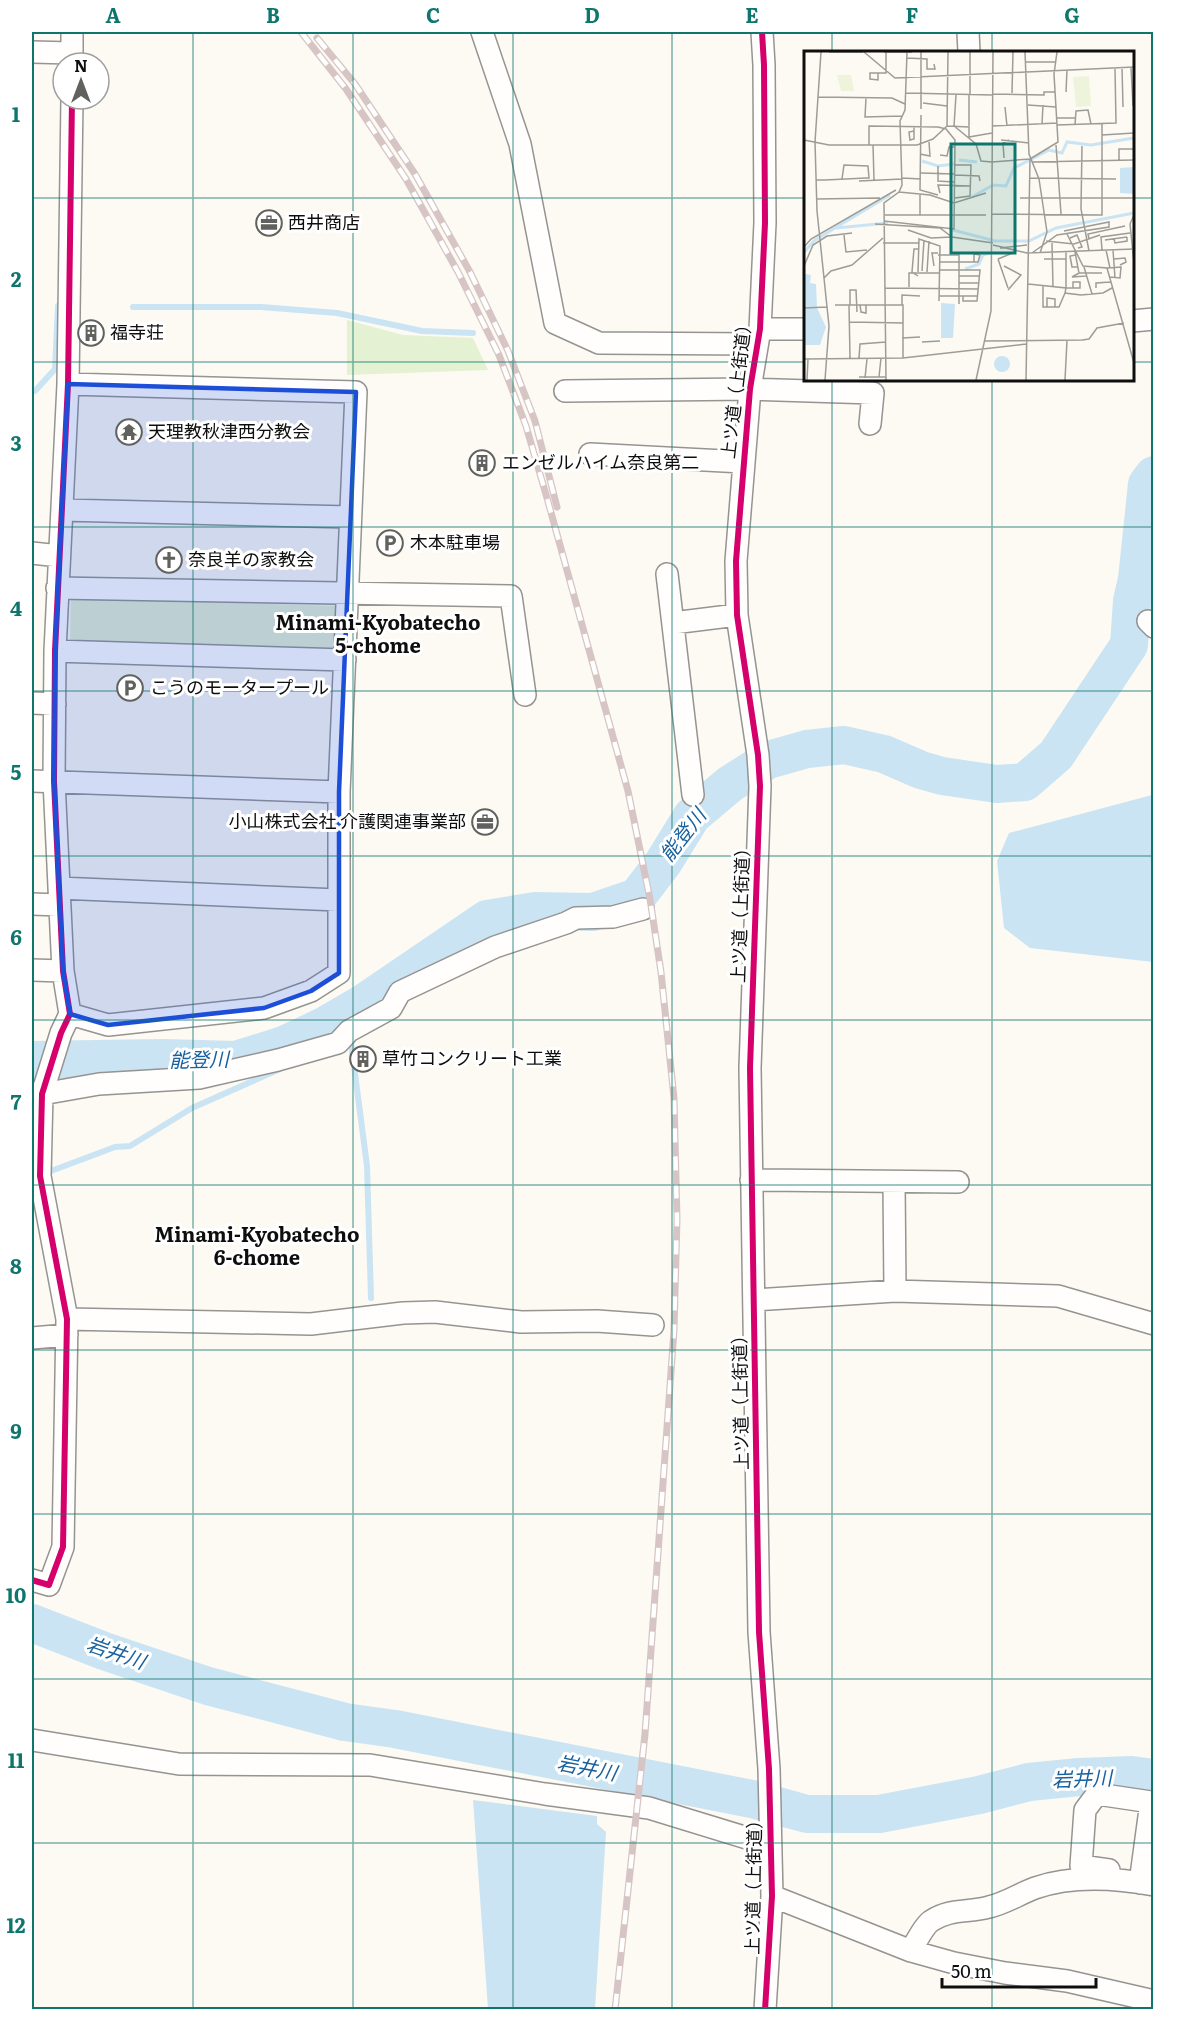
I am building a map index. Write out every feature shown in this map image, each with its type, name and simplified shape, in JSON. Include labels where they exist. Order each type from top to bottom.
[{"type":"street","points":[[72,32],[72,51]]},
{"type":"street","points":[[482,32],[520,144],[555,322],[599,343],[759,337],[804,329]]},
{"type":"street","name":"上ツ道（上街道）","points":[[762,32],[765,223],[759,337],[750,389],[736,561],[737,615],[757,750],[759,782],[750,1068],[759,1632],[769,1769],[772,1896],[765,2010]]},
{"type":"street","points":[[968,32],[969,51]]},
{"type":"street","points":[[32,52],[51,55]]},
{"type":"street","points":[[32,1580],[49,1584],[63,1546],[67,1327],[40,1176],[40,1090],[70,1014],[63,971],[54,781],[57,588],[68,384],[72,111]]},
{"type":"street","points":[[1134,321],[1154,320]]},
{"type":"street","points":[[68,384],[356,392],[339,792],[339,973],[310,991],[264,1008],[108,1025],[70,1014]]},
{"type":"street","points":[[565,391],[750,389],[873,393],[870,424]]},
{"type":"street","points":[[590,454],[743,462]]},
{"type":"street","points":[[63,510],[350,517]]},
{"type":"street","points":[[32,553],[59,556]]},
{"type":"street","points":[[667,574],[693,795]]},
{"type":"street","points":[[57,588],[511,596],[525,695]]},
{"type":"street","points":[[672,623],[737,615]]},
{"type":"street","points":[[55,651],[345,660]]},
{"type":"street","points":[[32,704],[55,704]]},
{"type":"street","points":[[32,781],[339,792]]},
{"type":"street","points":[[32,904],[58,897],[338,900]]},
{"type":"street","points":[[40,1090],[199,1078],[278,1060],[338,1043],[349,1031],[391,1008],[400,992],[495,947],[576,918],[613,917],[643,909]]},
{"type":"street","points":[[32,970],[63,971]]},
{"type":"street","points":[[751,1180],[958,1182]]},
{"type":"street","points":[[894,1183],[895,1291]]},
{"type":"street","points":[[755,1300],[895,1291],[1058,1296],[1154,1324]]},
{"type":"street","points":[[32,1338],[67,1327],[310,1324],[403,1313],[435,1312],[521,1322],[597,1321],[653,1325]]},
{"type":"street","points":[[32,1740],[179,1764],[370,1765],[545,1794],[649,1808],[770,1845]]},
{"type":"street","points":[[911,1951],[929,1922],[950,1911],[980,1910],[1004,1904],[1034,1888],[1064,1880],[1117,1880],[1147,1884],[1152,1802],[1097,1794],[1085,1810],[1081,1866],[1115,1871],[1117,1880]]},
{"type":"street","points":[[772,1896],[911,1951],[954,1963],[1005,1973],[1067,1981],[1154,2001]]},
{"type":"highlighted area","points":[[68,384],[356,392],[339,792],[339,973],[311,991],[264,1008],[108,1025],[70,1014],[63,971],[54,781],[55,651]]},
{"type":"green space","points":[[347,320],[403,335],[473,338],[488,370],[347,375]]},
{"type":"green space","points":[[71,598],[337,606],[336,654],[70,645]]},
{"type":"water","points":[[1152,795],[1153,962],[1030,948],[1004,928],[997,861],[1009,833]]},
{"type":"water","points":[[473,1800],[597,1816],[597,1824],[606,1832],[595,2009],[488,2009]]},
{"type":"waterway","points":[[32,392],[55,369],[58,306]]},
{"type":"waterway","points":[[133,307],[261,307],[337,313],[422,331],[473,333]]},
{"type":"waterway","name":"能登川","points":[[32,1060],[163,1058],[236,1060],[284,1045],[362,1004],[487,919],[535,911],[593,912],[637,897],[663,863],[692,816],[730,784],[768,760],[807,749],[844,745],[884,754],[921,770],[942,776],[997,784],[1025,782],[1056,755],[1129,645],[1132,601],[1137,579],[1147,484],[1154,475]]},
{"type":"waterway","points":[[354,1039],[351,1043],[367,1166],[371,1298]]},
{"type":"waterway","points":[[51,1171],[115,1147],[130,1146],[192,1108],[280,1069]]},
{"type":"waterway","name":"岩井川","points":[[32,1623],[104,1651],[208,1686],[345,1722],[395,1729],[752,1799],[807,1814],[879,1814],[979,1795],[1029,1782],[1132,1775],[1154,1778]]},
{"type":"railway","points":[[301,32],[346,89],[406,179],[458,272],[499,355],[526,426],[547,498],[628,791],[650,899],[661,972],[674,1098],[677,1219],[674,1330],[645,1734],[615,2010]]},
{"type":"railway","points":[[317,38],[355,84],[415,174],[470,272],[508,351],[535,421],[557,507]]},
{"type":"cycle path","points":[[762,32],[765,223],[760,329],[750,389],[736,561],[737,615],[758,755],[760,786],[750,1068],[759,1632],[769,1769],[772,1896],[765,2010]]},
{"type":"cycle path","points":[[32,1580],[49,1585],[63,1547],[67,1319],[40,1176],[42,1094],[61,1033],[70,1014],[63,971],[54,781],[55,651],[68,384],[72,111]]},
{"type":"place","name":"西井商店","points":[[269,223]]},
{"type":"place","name":"福寺荘","points":[[91,333]]},
{"type":"place","name":"天理教秋津西分教会","points":[[129,432]]},
{"type":"place","name":"エンゼルハイム奈良第二","points":[[482,463]]},
{"type":"place","name":"木本駐車場","points":[[390,543]]},
{"type":"place","name":"奈良羊の家教会","points":[[169,560]]},
{"type":"place","name":"こうのモータープール","points":[[130,688]]},
{"type":"place","name":"小山株式会社 介護関連事業部","points":[[485,822]]},
{"type":"place","name":"草竹コンクリート工業","points":[[363,1059]]},
{"type":"district","name":"Minami-Kyobatecho 5-chome","points":[[378,634]]},
{"type":"district","name":"Minami-Kyobatecho 6-chome","points":[[257,1246]]}]
